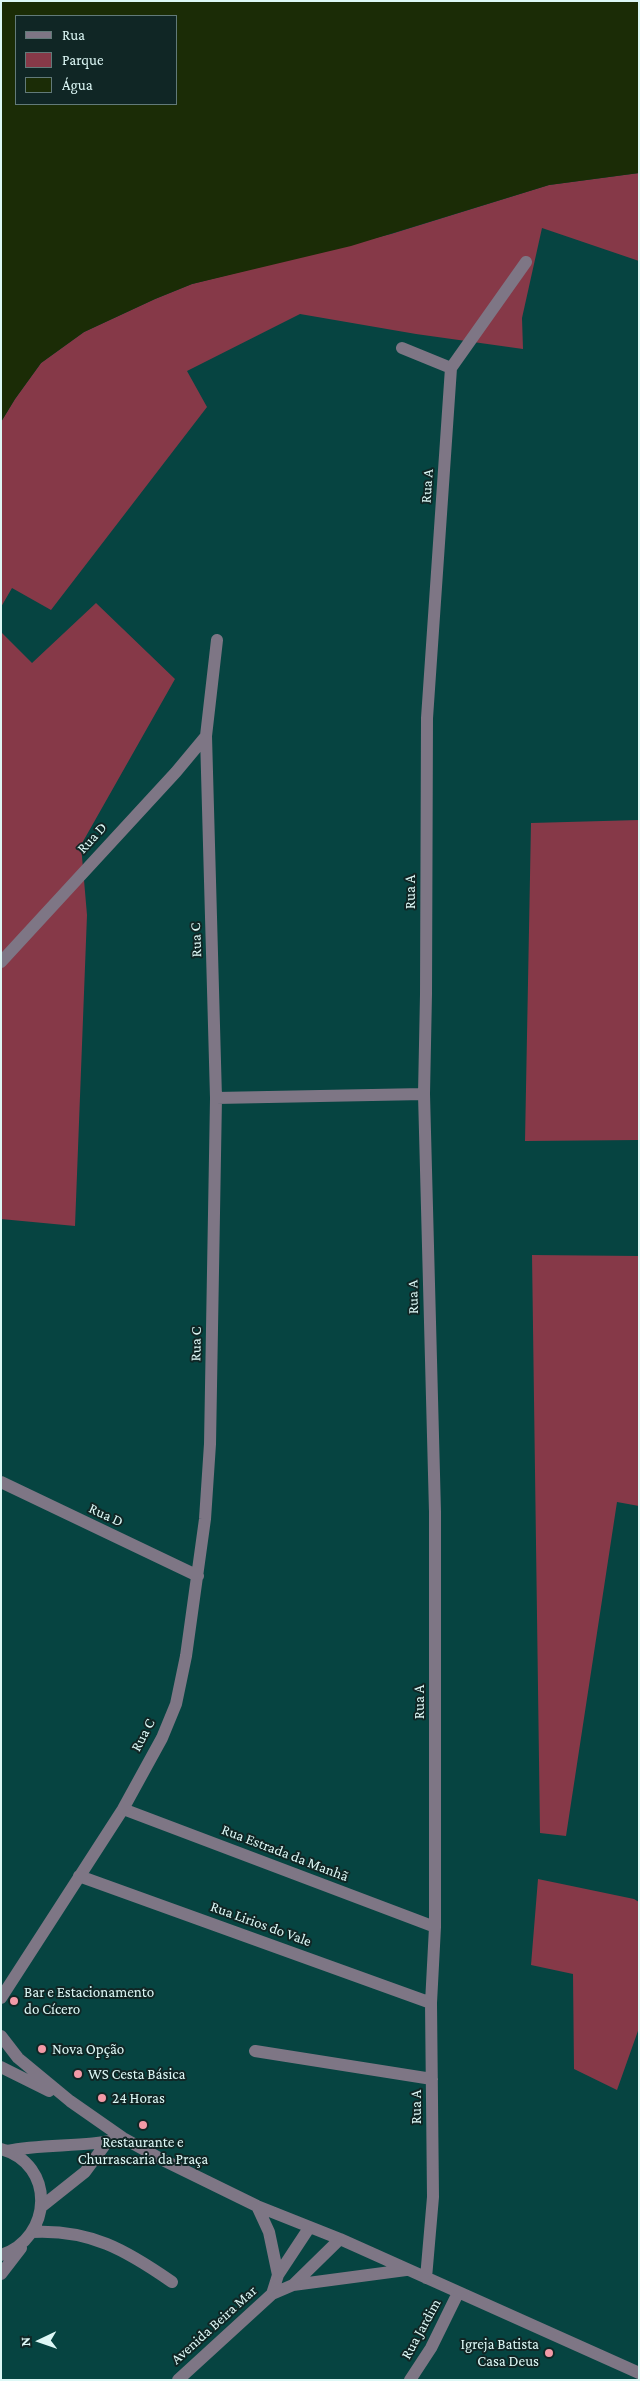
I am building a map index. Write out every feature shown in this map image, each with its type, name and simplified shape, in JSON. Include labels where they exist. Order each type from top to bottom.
[{"type":"street","points":[[402,348],[451,368],[526,262]]},
{"type":"street","name":"Rua A","points":[[426,2278],[433,2197],[431,2003],[435,1927],[435,1512],[424,1094],[427,718],[451,368]]},
{"type":"street","name":"Rua C","points":[[1,1998],[123,1810],[162,1738],[176,1704],[186,1656],[198,1576],[210,1444],[216,1098],[206,736],[217,640]]},
{"type":"street","name":"Rua D","points":[[1,962],[176,772],[206,736]]},
{"type":"street","points":[[216,1098],[424,1094]]},
{"type":"street","name":"Rua D","points":[[1,1482],[198,1576]]},
{"type":"street","name":"Rua Estrada da Manhã","points":[[123,1810],[435,1927]]},
{"type":"street","name":"Rua Lirios do Vale","points":[[79,1876],[431,2003]]},
{"type":"street","points":[[1,2036],[18,2058],[70,2101],[123,2138],[161,2159],[257,2206],[340,2239],[639,2373]]},
{"type":"street","points":[[255,2051],[432,2079]]},
{"type":"street","points":[[1,2067],[70,2101]]},
{"type":"street","points":[[4,2150],[107,2142],[123,2138]]},
{"type":"street","points":[[41,2208],[91,2166],[107,2142]]},
{"type":"street","points":[[1,2274],[38,2223],[41,2208],[38,2184],[33,2174],[18,2156],[4,2150]]},
{"type":"street","points":[[257,2206],[269,2232],[278,2275]]},
{"type":"street","name":"Avenida Beira Mar","points":[[272,2294],[278,2275],[309,2228]]},
{"type":"street","points":[[32,2232],[68,2232],[95,2238],[130,2255],[172,2282]]},
{"type":"street","name":"Avenida Beira Mar","points":[[178,2380],[272,2294],[293,2284],[340,2239]]},
{"type":"street","points":[[1,2256],[24,2243]]},
{"type":"street","points":[[293,2284],[406,2270]]},
{"type":"street","name":"Rua Jardim","points":[[410,2380],[431,2348],[458,2293]]},
{"type":"green space","points":[[639,173],[639,261],[542,228],[522,318],[523,349],[416,334],[300,314],[187,371],[207,407],[51,610],[12,588],[1,607],[1,422],[41,363],[84,332],[192,284],[391,234],[549,185]]},
{"type":"green space","points":[[96,603],[175,679],[81,845],[87,915],[75,1226],[1,1219],[1,632],[32,663]]},
{"type":"green space","points":[[639,820],[639,1140],[525,1141],[531,823]]},
{"type":"green space","points":[[532,1255],[639,1256],[639,1506],[617,1502],[566,1836],[540,1833]]},
{"type":"green space","points":[[538,1879],[634,1899],[639,1902],[639,2028],[617,2090],[574,2069],[573,1974],[531,1965]]},
{"type":"water","points":[[1,1],[639,1],[639,173],[549,185],[351,246],[192,284],[84,332],[41,363],[1,422]]},
{"type":"place","name":"Bar e Estacionamento do Cícero","points":[[14,2001]]},
{"type":"place","name":"Nova Opção","points":[[42,2049]]},
{"type":"place","name":"WS Cesta Básica","points":[[78,2074]]},
{"type":"place","name":"24 Horas","points":[[102,2098]]},
{"type":"place","name":"Restaurante e Churrascaria da Praça","points":[[143,2125]]},
{"type":"place","name":"Igreja Batista Casa Deus","points":[[549,2353]]}]
